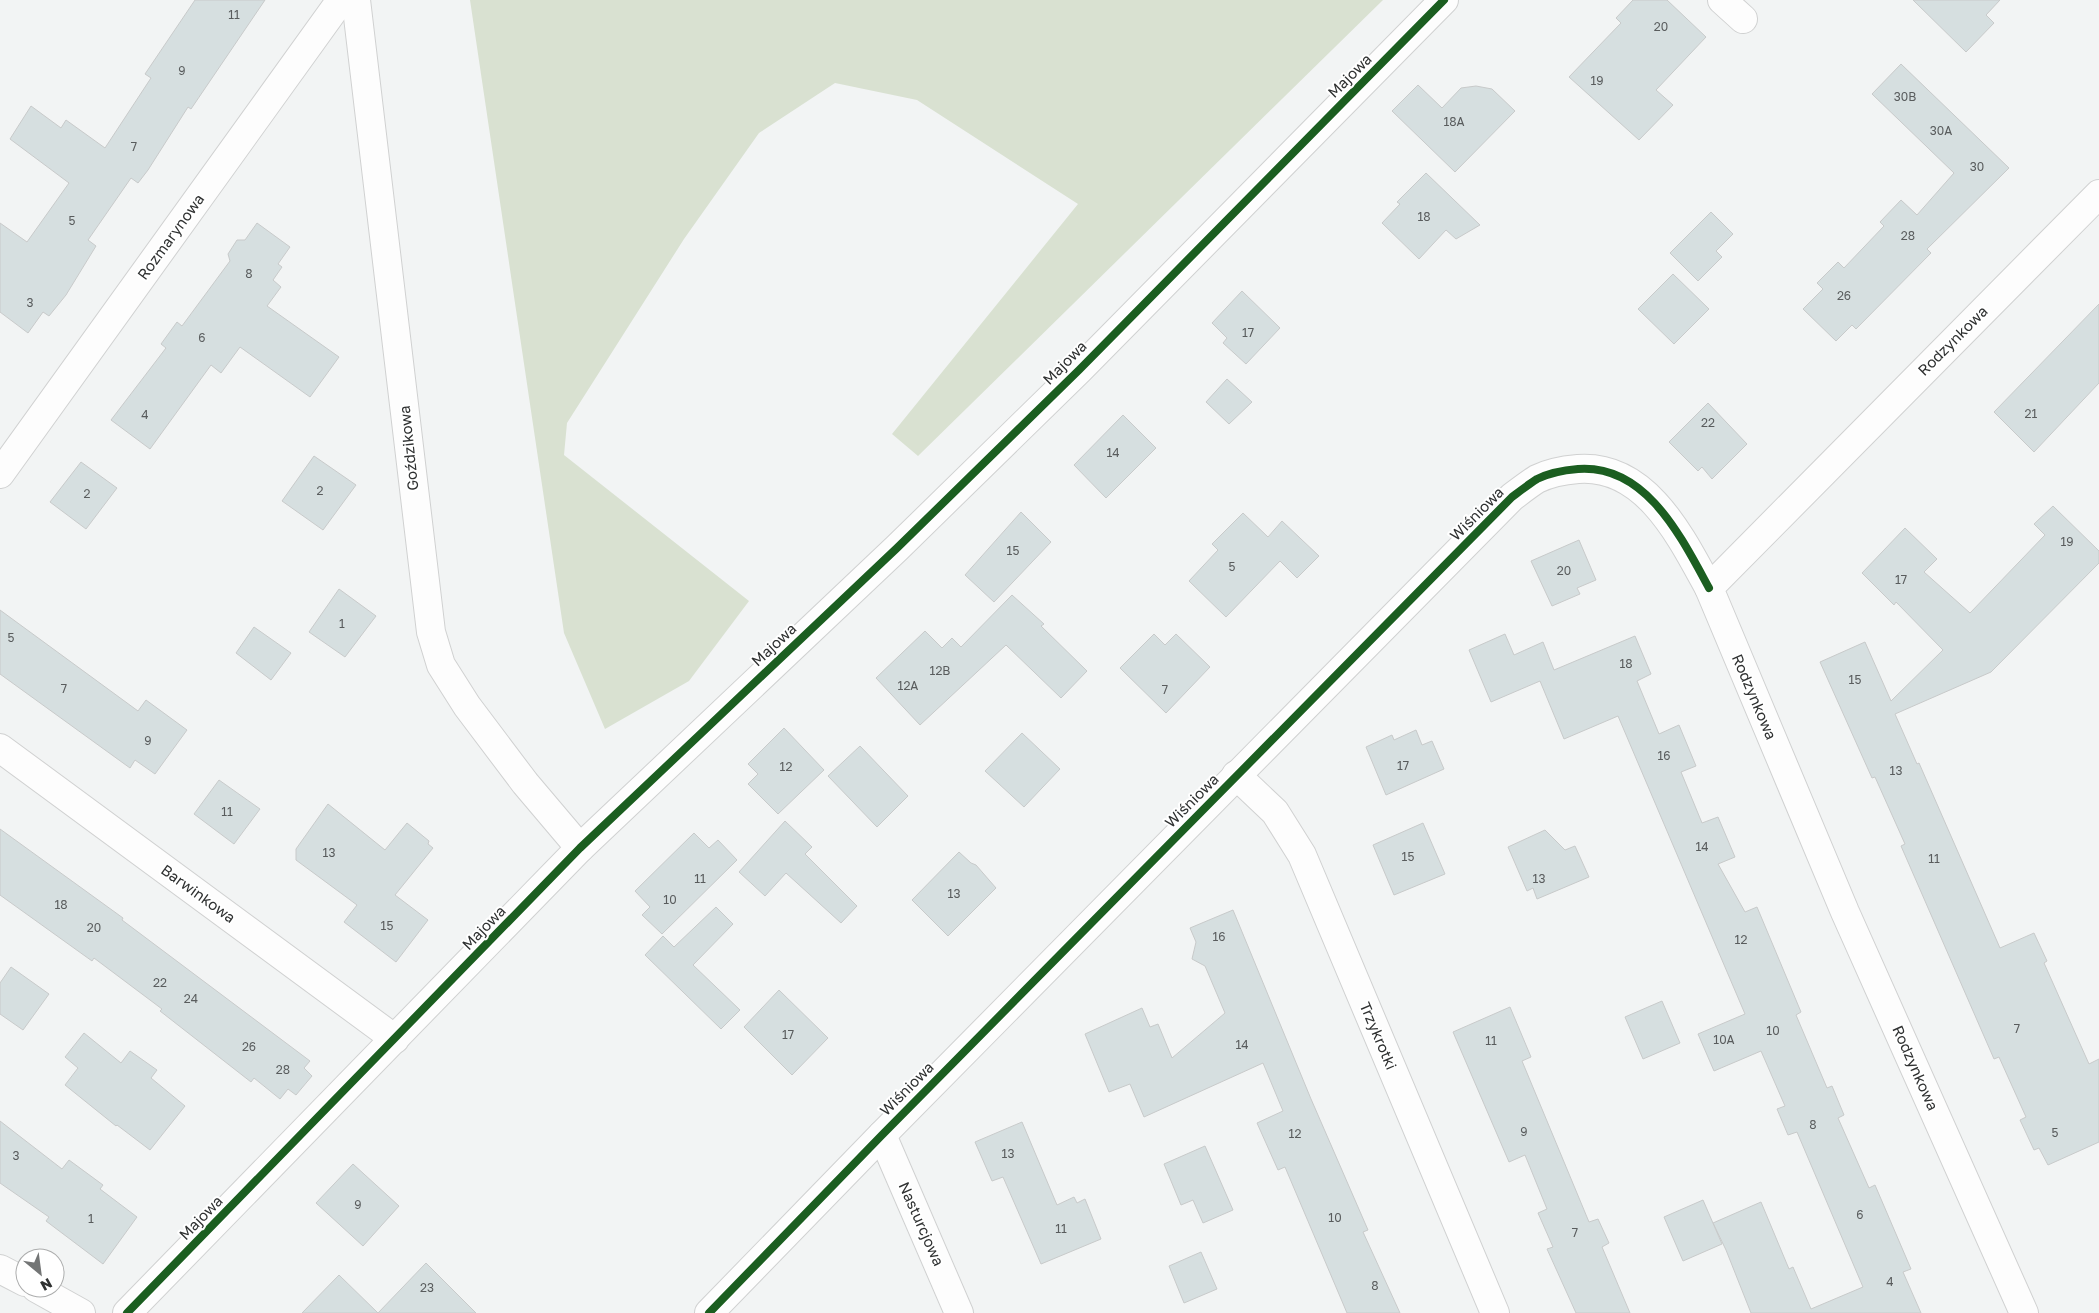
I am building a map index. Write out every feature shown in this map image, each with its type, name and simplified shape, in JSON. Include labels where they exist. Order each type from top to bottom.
[{"type":"street","name":"Rozmarynowa","points":[[0,474],[341,0]]},
{"type":"street","name":"Goździkowa","points":[[356,0],[431,632],[441,665],[466,706],[525,782],[580,848]]},
{"type":"street","name":"Majowa","points":[[127,1313],[580,848],[897,548],[1051,397],[1444,0]]},
{"type":"street","points":[[1722,0],[1742,19]]},
{"type":"street","name":"Rodzynkowa","points":[[2024,1313],[1845,912],[1709,588],[2099,194]]},
{"type":"street","name":"Wiśniowa","points":[[709,1313],[1236,775],[1512,497],[1538,479],[1568,470],[1590,468],[1611,471],[1650,497],[1671,523],[1709,588]]},
{"type":"street","name":"Barwinkowa","points":[[0,748],[395,1039]]},
{"type":"street","name":"Trzykrotki","points":[[1236,775],[1275,812],[1302,855],[1495,1313]]},
{"type":"street","name":"Nasturcjowa","points":[[882,1135],[960,1313]]},
{"type":"street","points":[[0,1268],[15,1276]]},
{"type":"street","points":[[54,1298],[81,1313]]},
{"type":"green space","points":[[470,0],[1383,0],[918,456],[892,434],[1078,204],[917,100],[835,83],[759,133],[684,239],[567,423],[564,455],[749,601],[689,681],[605,729],[564,633]]},
{"type":"building","points":[[195,0],[265,0],[191,109],[188,107],[148,170],[138,183],[131,178],[88,240],[96,246],[66,295],[49,316],[43,312],[28,333],[0,312],[0,223],[27,242],[69,183],[10,139],[31,106],[61,128],[66,120],[105,148],[151,78],[145,74]]},
{"type":"building","points":[[1633,0],[1667,0],[1706,37],[1656,90],[1673,105],[1639,140],[1569,77],[1621,23],[1616,18]]},
{"type":"building","points":[[1913,0],[2000,0],[1986,15],[1994,23],[1966,52]]},
{"type":"building","points":[[1901,64],[2009,168],[1927,249],[1931,253],[1856,329],[1852,325],[1836,341],[1803,309],[1823,289],[1817,283],[1838,262],[1844,268],[1884,226],[1880,222],[1901,200],[1917,215],[1954,173],[1872,94]]},
{"type":"building","points":[[1418,85],[1442,108],[1461,88],[1476,86],[1492,89],[1515,111],[1455,172],[1392,111]]},
{"type":"building","points":[[1426,173],[1480,225],[1456,239],[1446,230],[1419,259],[1382,223],[1400,204],[1397,202]]},
{"type":"building","points":[[1711,212],[1733,234],[1716,251],[1722,257],[1698,281],[1670,253]]},
{"type":"building","points":[[257,223],[290,247],[278,264],[282,267],[273,280],[281,287],[267,306],[339,357],[310,397],[240,347],[221,373],[211,365],[150,449],[111,420],[166,348],[161,344],[177,322],[182,326],[230,261],[228,254],[237,240],[245,240]]},
{"type":"building","points":[[1673,274],[1709,309],[1674,344],[1638,309]]},
{"type":"building","points":[[1242,291],[1280,328],[1246,364],[1223,343],[1227,338],[1212,323]]},
{"type":"building","points":[[2099,304],[2099,383],[2034,452],[1994,412]]},
{"type":"building","points":[[1227,379],[1252,402],[1229,424],[1206,402]]},
{"type":"building","points":[[1708,403],[1747,444],[1712,479],[1702,467],[1698,471],[1669,442]]},
{"type":"building","points":[[1123,415],[1156,448],[1106,498],[1074,465]]},
{"type":"building","points":[[314,456],[356,485],[323,530],[282,501]]},
{"type":"building","points":[[81,462],[117,488],[86,529],[50,502]]},
{"type":"building","points":[[2053,506],[2099,551],[2099,563],[1991,672],[1895,714],[1917,764],[1919,763],[2000,948],[2034,933],[2047,961],[2044,963],[2089,1064],[2099,1059],[2099,1142],[2048,1165],[2039,1148],[2034,1150],[2020,1120],[2026,1117],[1999,1057],[1994,1059],[1901,846],[1905,844],[1875,777],[1872,778],[1820,662],[1865,642],[1891,701],[1943,650],[1896,602],[1894,605],[1862,573],[1905,528],[1937,559],[1924,572],[1970,613],[2045,535],[2034,524]]},
{"type":"building","points":[[1021,512],[1051,542],[994,602],[965,575]]},
{"type":"building","points":[[1243,513],[1268,537],[1282,521],[1319,556],[1297,578],[1280,561],[1226,617],[1189,581],[1218,550],[1212,544]]},
{"type":"building","points":[[1579,540],[1596,580],[1577,588],[1580,594],[1552,606],[1531,561]]},
{"type":"building","points":[[339,589],[376,616],[345,657],[309,632]]},
{"type":"building","points":[[1012,595],[1044,624],[1041,626],[1087,671],[1061,698],[1006,645],[920,725],[876,678],[925,631],[942,648],[952,638],[961,647]]},
{"type":"building","points":[[0,610],[138,711],[146,700],[187,730],[155,774],[135,760],[130,768],[0,674]]},
{"type":"building","points":[[254,627],[291,653],[271,680],[236,653]]},
{"type":"building","points":[[1154,634],[1165,645],[1176,634],[1210,667],[1166,713],[1120,668]]},
{"type":"building","points":[[1505,634],[1514,655],[1543,642],[1554,670],[1635,636],[1651,674],[1637,681],[1659,734],[1679,725],[1696,766],[1681,772],[1702,823],[1718,817],[1735,857],[1718,864],[1745,912],[1757,907],[1801,1012],[1796,1015],[1827,1088],[1832,1086],[1844,1115],[1838,1118],[1869,1188],[1875,1185],[1911,1269],[1903,1272],[1921,1313],[1751,1313],[1713,1223],[1761,1202],[1789,1269],[1793,1267],[1811,1309],[1863,1287],[1797,1132],[1788,1135],[1777,1109],[1785,1106],[1761,1051],[1714,1071],[1698,1034],[1745,1014],[1618,716],[1564,739],[1540,681],[1491,702],[1469,650]]},
{"type":"building","points":[[784,728],[824,770],[778,814],[748,784],[758,774],[748,764]]},
{"type":"building","points":[[1416,730],[1422,745],[1432,741],[1444,769],[1386,795],[1366,747],[1392,735],[1394,740]]},
{"type":"building","points":[[1022,733],[1060,769],[1024,807],[985,771]]},
{"type":"building","points":[[860,746],[908,796],[877,827],[828,776]]},
{"type":"building","points":[[219,780],[260,809],[234,844],[194,814]]},
{"type":"building","points":[[328,804],[385,850],[407,823],[429,841],[428,844],[433,848],[395,895],[428,920],[396,962],[344,922],[357,905],[296,860],[296,849]]},
{"type":"building","points":[[785,821],[812,847],[805,854],[857,906],[841,923],[786,873],[765,896],[739,872]]},
{"type":"building","points":[[1423,823],[1445,874],[1394,895],[1373,845]]},
{"type":"building","points":[[0,829],[123,918],[122,920],[310,1061],[304,1068],[312,1076],[296,1095],[288,1089],[280,1099],[254,1078],[251,1082],[160,1011],[162,1009],[94,958],[92,961],[0,895]]},
{"type":"building","points":[[1545,830],[1565,850],[1575,846],[1589,877],[1537,899],[1533,888],[1527,891],[1508,847]]},
{"type":"building","points":[[694,833],[709,848],[718,840],[737,860],[662,934],[642,915],[650,907],[635,891]]},
{"type":"building","points":[[959,852],[976,865],[996,888],[948,936],[912,900]]},
{"type":"building","points":[[716,907],[733,924],[693,965],[740,1010],[721,1029],[645,955],[663,936],[674,947]]},
{"type":"building","points":[[1233,910],[1311,1099],[1368,1230],[1363,1232],[1400,1313],[1347,1313],[1285,1167],[1278,1170],[1257,1123],[1283,1111],[1263,1063],[1144,1117],[1130,1084],[1109,1092],[1085,1034],[1142,1008],[1150,1027],[1158,1024],[1172,1058],[1225,1013],[1205,966],[1192,959],[1196,942],[1190,928]]},
{"type":"building","points":[[11,967],[49,994],[23,1030],[0,1014],[0,983]]},
{"type":"building","points":[[779,990],[828,1038],[792,1075],[744,1027]]},
{"type":"building","points":[[1662,1001],[1680,1043],[1643,1059],[1625,1017]]},
{"type":"building","points":[[1510,1007],[1531,1057],[1522,1061],[1589,1222],[1598,1219],[1609,1243],[1602,1247],[1630,1313],[1576,1313],[1547,1249],[1553,1247],[1538,1213],[1547,1209],[1525,1155],[1509,1162],[1453,1032]]},
{"type":"building","points":[[84,1033],[121,1063],[130,1051],[157,1070],[151,1078],[185,1106],[150,1150],[116,1126],[65,1085],[78,1068],[65,1057]]},
{"type":"building","points":[[0,1121],[62,1169],[69,1160],[103,1185],[100,1189],[137,1217],[103,1264],[46,1221],[49,1217],[0,1183]]},
{"type":"building","points":[[1022,1122],[1057,1205],[1074,1197],[1077,1203],[1085,1199],[1101,1239],[1041,1264],[1003,1177],[992,1181],[975,1142]]},
{"type":"building","points":[[1205,1146],[1233,1210],[1203,1223],[1193,1200],[1181,1205],[1164,1164]]},
{"type":"building","points":[[353,1164],[399,1206],[363,1246],[316,1203]]},
{"type":"building","points":[[1703,1200],[1722,1244],[1683,1261],[1664,1217]]},
{"type":"building","points":[[1201,1252],[1217,1289],[1184,1303],[1169,1266]]},
{"type":"building","points":[[426,1263],[476,1313],[378,1313]]},
{"type":"building","points":[[339,1275],[378,1313],[302,1313]]},
{"type":"cycle path","points":[[127,1313],[580,848],[897,548],[1079,370],[1444,0]]},
{"type":"cycle path","points":[[709,1313],[882,1135],[1512,497],[1528,485],[1547,475],[1578,469],[1602,471],[1623,478],[1642,491],[1673,527],[1709,588]]}]
